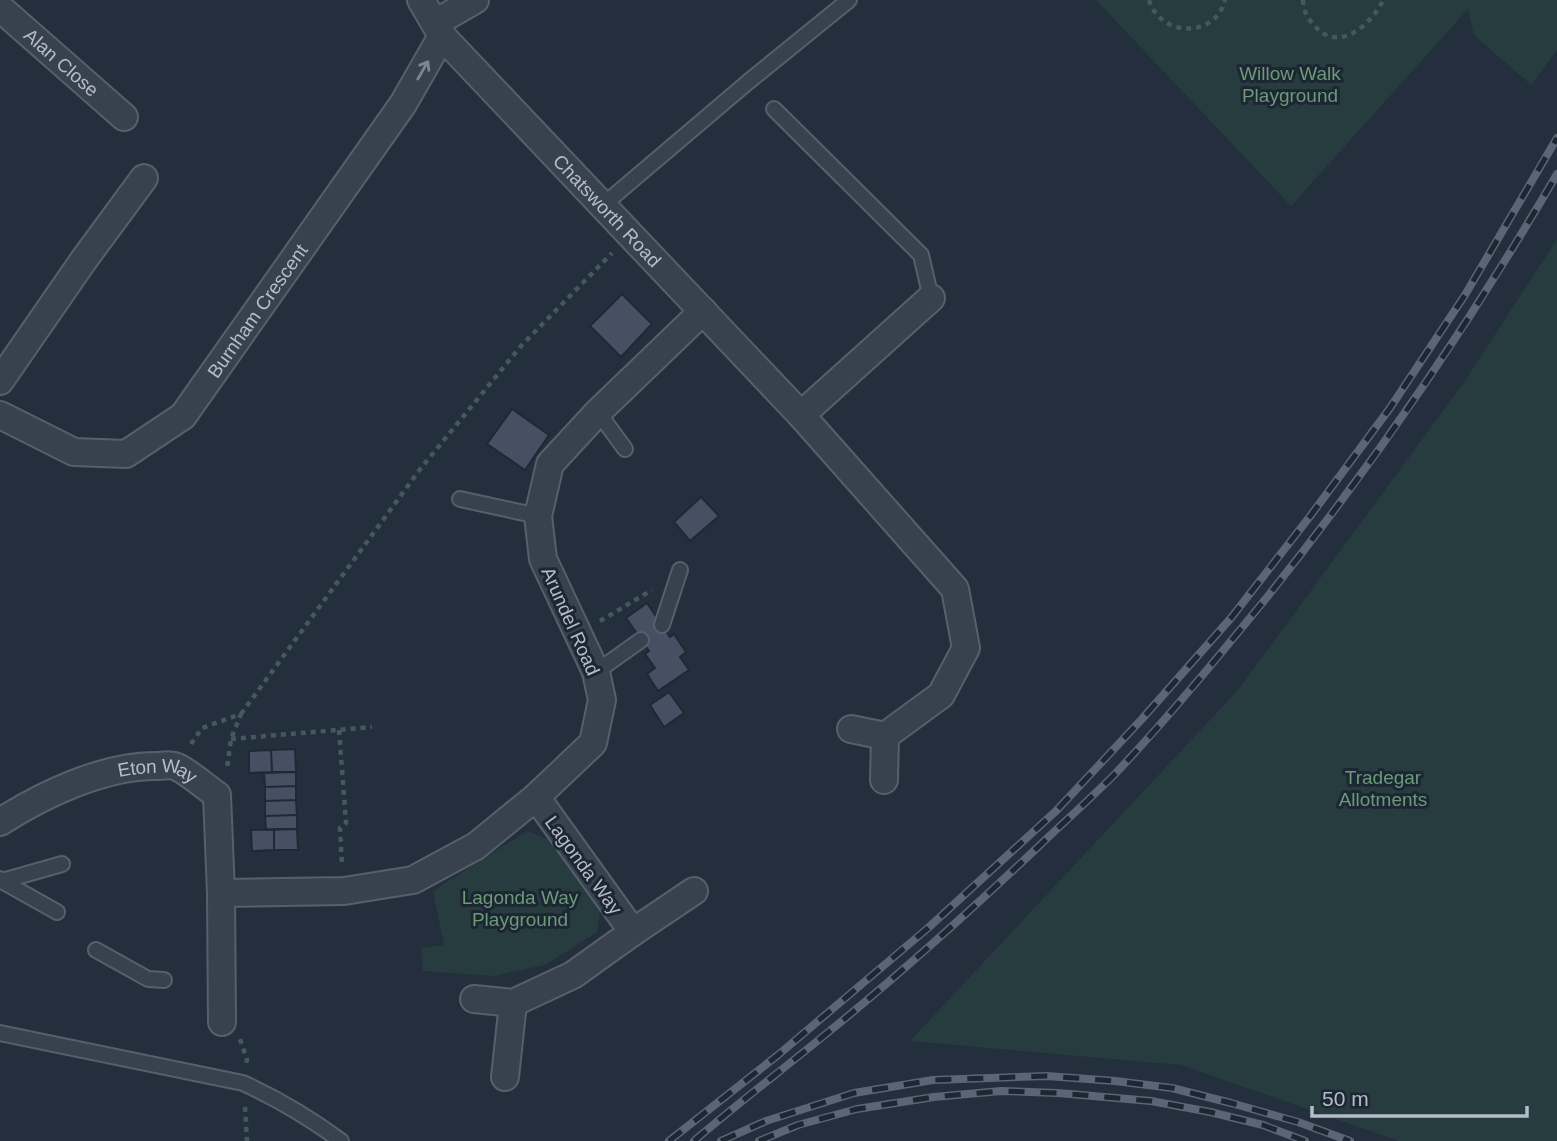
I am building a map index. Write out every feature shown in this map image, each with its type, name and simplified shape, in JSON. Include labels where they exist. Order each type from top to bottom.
[{"type":"street","name":"Chatsworth Road","points":[[421,0],[439,30],[801,415],[955,589],[966,648],[941,695],[885,736]]},
{"type":"street","points":[[439,30],[475,0]]},
{"type":"street","name":"Alan Close","points":[[0,8],[124,117]]},
{"type":"street","name":"Burnham Crescent","points":[[0,415],[74,452],[126,454],[183,416],[403,104],[439,30]]},
{"type":"street","points":[[0,381],[144,178]]},
{"type":"street","points":[[801,415],[930,298]]},
{"type":"street","name":"Arundel Road","points":[[221,893],[344,891],[413,880],[476,846],[536,797],[593,743],[602,700],[596,672],[543,559],[538,516],[550,464],[598,412],[703,311]]},
{"type":"street","points":[[851,729],[885,736],[884,780]]},
{"type":"street","name":"Eton Way","points":[[0,822],[62,789],[134,767],[176,766],[217,795],[221,893],[215,980],[222,1022]]},
{"type":"street","name":"Lagonda Way","points":[[536,797],[633,932]]},
{"type":"street","name":"Lagonda Way","points":[[513,1003],[573,975],[694,891]]},
{"type":"street","points":[[474,999],[513,1003],[505,1077]]},
{"type":"lane","points":[[602,206],[849,0]]},
{"type":"lane","points":[[774,110],[921,255],[930,298]]},
{"type":"lane","points":[[598,412],[625,449]]},
{"type":"lane","points":[[460,499],[538,516]]},
{"type":"lane","points":[[662,625],[680,570]]},
{"type":"lane","points":[[596,672],[641,640]]},
{"type":"lane","points":[[1,880],[62,864]]},
{"type":"lane","points":[[1,880],[57,912]]},
{"type":"lane","points":[[96,950],[148,979],[164,980]]},
{"type":"lane","points":[[0,1033],[243,1083],[271,1096],[341,1141]]},
{"type":"path","points":[[1149,0],[1168,24],[1181,28],[1206,25],[1217,18],[1225,0]]},
{"type":"path","points":[[1303,0],[1303,8],[1311,23],[1322,35],[1339,38],[1355,33],[1367,23],[1383,0]]},
{"type":"path","points":[[217,795],[227,769],[230,739],[241,714],[438,448],[521,346],[630,235]]},
{"type":"path","points":[[578,635],[680,570]]},
{"type":"path","points":[[176,766],[202,728],[241,714]]},
{"type":"path","points":[[230,739],[372,727]]},
{"type":"path","points":[[339,730],[346,823],[340,828],[344,891]]},
{"type":"path","points":[[243,1083],[247,1141]]},
{"type":"green space","name":"Willow Walk Playground","points":[[1096,0],[1557,0],[1557,50],[1531,85],[1474,35],[1468,9],[1291,206]]},
{"type":"green space","name":"Tradegar Allotments","points":[[1557,239],[1557,1141],[1399,1141],[1181,1065],[910,1041],[1238,690],[1465,381]]},
{"type":"green space","name":"Lagonda Way Playground","points":[[527,831],[549,840],[600,912],[597,932],[545,965],[493,976],[423,971],[421,948],[444,945],[433,891]]},
{"type":"building","points":[[622,294],[652,324],[621,357],[590,326]]},
{"type":"building","points":[[512,409],[549,435],[525,470],[487,444]]},
{"type":"building","points":[[701,497],[719,516],[690,541],[674,522]]},
{"type":"building","points":[[647,603],[670,637],[674,634],[686,652],[680,657],[689,670],[658,691],[647,674],[655,668],[645,654],[649,651],[626,618]]},
{"type":"building","points":[[669,692],[684,713],[664,727],[650,705]]},
{"type":"building","points":[[295,749],[296,772],[272,772],[271,750]]},
{"type":"building","points":[[271,750],[272,772],[249,773],[249,751]]},
{"type":"building","points":[[296,772],[296,786],[265,787],[264,773]]},
{"type":"building","points":[[296,786],[296,800],[265,801],[265,787]]},
{"type":"building","points":[[296,800],[297,815],[265,816],[265,801]]},
{"type":"building","points":[[297,815],[297,829],[266,830],[265,816]]},
{"type":"building","points":[[274,829],[297,829],[298,850],[274,850]]},
{"type":"building","points":[[274,829],[274,850],[252,851],[251,830]]},
{"type":"railway","points":[[669,1141],[778,1055],[928,928],[1056,811],[1142,719],[1231,618],[1390,408],[1465,295],[1557,138]]},
{"type":"railway","points":[[694,1141],[933,943],[1114,775],[1154,732],[1268,596],[1384,443],[1491,284],[1557,174]]},
{"type":"railway","points":[[721,1141],[766,1121],[854,1093],[933,1080],[1047,1076],[1172,1088],[1298,1122],[1350,1141]]},
{"type":"railway","points":[[759,1141],[798,1125],[857,1109],[934,1097],[1001,1091],[1151,1101],[1263,1125],[1305,1141]]}]
